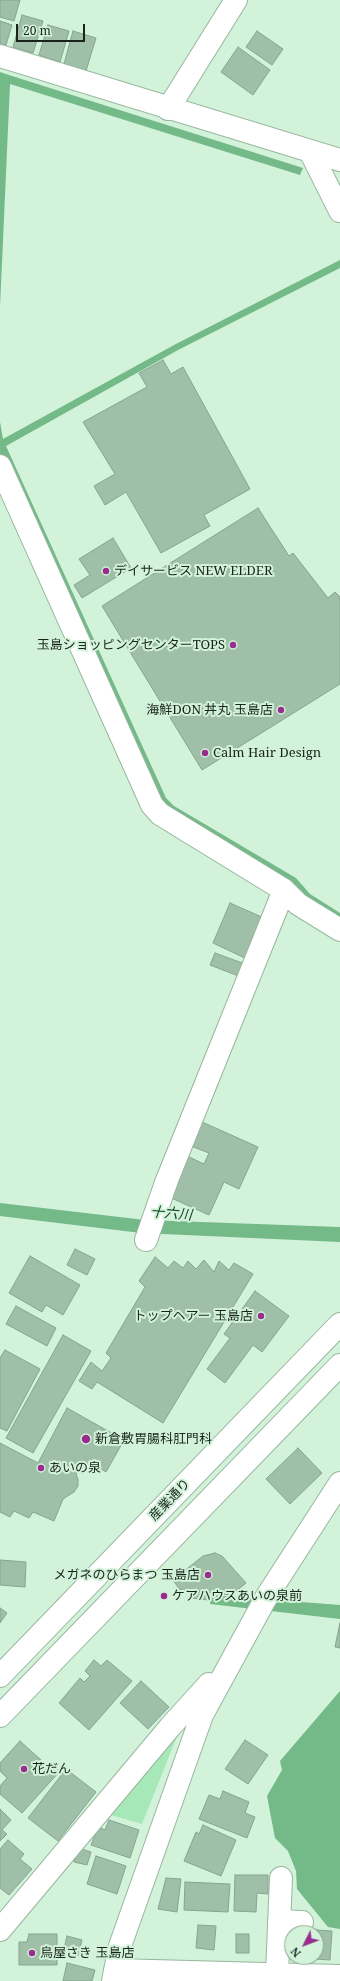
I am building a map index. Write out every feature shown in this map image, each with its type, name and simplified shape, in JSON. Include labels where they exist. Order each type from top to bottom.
[{"type":"street","points":[[168,109],[236,0]]},
{"type":"street","points":[[0,56],[168,109],[340,160]]},
{"type":"street","points":[[310,151],[340,211]]},
{"type":"street","points":[[0,466],[152,805],[160,814],[284,890],[298,904],[340,930]]},
{"type":"street","points":[[146,1240],[167,1180],[284,890]]},
{"type":"street","name":"産業通り","points":[[0,1676],[340,1324]]},
{"type":"street","points":[[0,1716],[340,1365]]},
{"type":"street","points":[[340,1483],[267,1596],[231,1659],[202,1715],[120,1946],[114,1976],[277,1974],[340,1976]]},
{"type":"street","points":[[0,1930],[170,1727],[231,1659]]},
{"type":"street","points":[[277,1974],[281,1878]]},
{"type":"street","points":[[279,1921],[302,1922]]},
{"type":"shaded area","points":[[0,72],[303,168],[300,175],[10,84],[0,307]]},
{"type":"shaded area","points":[[340,260],[340,268],[178,350],[6,446],[166,798],[174,806],[296,878],[310,894],[340,913],[340,924],[161,805],[113,707],[0,453],[0,422],[3,439],[174,345]]},
{"type":"shaded area","points":[[0,1203],[145,1220],[340,1227],[340,1242],[141,1233],[0,1216]]},
{"type":"shaded area","points":[[211,1595],[340,1605],[340,1619],[210,1604]]},
{"type":"shaded area","points":[[340,1691],[340,1929],[328,1927],[297,1889],[296,1871],[288,1851],[275,1838],[267,1796],[282,1770],[280,1761]]},
{"type":"shaded area","points":[[180,1729],[142,1824],[111,1815]]},
{"type":"building","points":[[0,0],[20,0],[14,21],[0,17]]},
{"type":"building","points":[[22,15],[43,21],[33,53],[13,47]]},
{"type":"building","points":[[0,21],[12,25],[6,45],[0,43]]},
{"type":"building","points":[[48,25],[69,31],[60,62],[39,55]]},
{"type":"building","points":[[73,31],[96,38],[86,71],[64,64]]},
{"type":"building","points":[[257,31],[283,49],[272,65],[246,47]]},
{"type":"building","points":[[238,47],[270,70],[253,95],[221,72]]},
{"type":"building","points":[[163,360],[171,374],[183,367],[250,489],[204,515],[210,526],[161,553],[126,492],[105,505],[94,486],[115,474],[83,422],[147,387],[139,373]]},
{"type":"building","name":"玉島ショッピングセンターTOPS","points":[[258,508],[289,556],[293,553],[328,598],[335,592],[340,597],[340,684],[202,770],[102,606]]},
{"type":"building","name":"デイサービス NEW ELDER","points":[[113,538],[131,568],[82,598],[74,585],[90,575],[79,559]]},
{"type":"building","points":[[230,903],[264,918],[247,959],[213,943]]},
{"type":"building","points":[[215,953],[245,964],[241,977],[210,965]]},
{"type":"building","points":[[202,1122],[258,1147],[239,1189],[224,1182],[209,1215],[169,1197],[187,1156],[204,1164],[209,1153],[191,1146]]},
{"type":"building","points":[[75,1249],[95,1259],[87,1275],[67,1265]]},
{"type":"building","points":[[30,1256],[80,1285],[63,1315],[46,1305],[42,1312],[9,1293]]},
{"type":"building","points":[[155,1257],[168,1268],[174,1261],[183,1268],[188,1261],[196,1269],[204,1260],[214,1272],[219,1261],[229,1270],[234,1263],[253,1274],[163,1423],[97,1382],[92,1389],[79,1381],[91,1362],[102,1371],[111,1358],[106,1353],[145,1287],[139,1281]]},
{"type":"building","points":[[255,1291],[289,1316],[262,1352],[253,1345],[225,1383],[207,1369],[230,1338],[224,1334]]},
{"type":"building","points":[[16,1306],[56,1328],[47,1346],[6,1324]]},
{"type":"building","points":[[63,1335],[91,1351],[33,1453],[6,1438]]},
{"type":"building","points":[[5,1350],[40,1369],[7,1431],[0,1428],[0,1358]]},
{"type":"building","name":"あいの泉","points":[[67,1408],[124,1440],[106,1472],[89,1462],[76,1474],[78,1486],[74,1492],[63,1499],[54,1521],[33,1512],[29,1518],[14,1511],[10,1517],[0,1512],[0,1443],[38,1463]]},
{"type":"building","points":[[298,1448],[322,1473],[290,1504],[266,1479]]},
{"type":"building","points":[[215,1553],[222,1556],[246,1583],[232,1595],[180,1590],[173,1580],[203,1556]]},
{"type":"building","points":[[0,1560],[26,1562],[25,1587],[0,1585]]},
{"type":"building","points":[[192,1591],[209,1593],[208,1600],[191,1598]]},
{"type":"building","points":[[0,1608],[7,1613],[0,1623]]},
{"type":"building","points":[[340,1623],[340,1648],[335,1647]]},
{"type":"building","points":[[94,1660],[101,1666],[107,1660],[132,1681],[89,1730],[59,1703],[80,1678],[84,1682],[90,1676],[85,1671]]},
{"type":"building","points":[[141,1681],[169,1707],[148,1729],[120,1703]]},
{"type":"building","points":[[245,1740],[268,1755],[248,1784],[225,1769]]},
{"type":"building","points":[[20,1741],[51,1769],[54,1766],[60,1771],[22,1813],[0,1794],[0,1786],[7,1778],[0,1771],[0,1763]]},
{"type":"building","points":[[66,1769],[96,1792],[58,1841],[28,1818]]},
{"type":"building","points":[[223,1791],[249,1802],[245,1813],[255,1817],[247,1838],[199,1819],[209,1795],[220,1799]]},
{"type":"building","points":[[0,1809],[11,1820],[2,1830],[7,1834],[0,1841]]},
{"type":"building","points":[[109,1820],[139,1830],[130,1858],[91,1845],[98,1827],[105,1830]]},
{"type":"building","points":[[203,1825],[236,1840],[221,1876],[184,1861],[196,1832],[199,1834]]},
{"type":"building","points":[[8,1840],[24,1854],[20,1859],[32,1869],[9,1895],[0,1888],[0,1849]]},
{"type":"building","points":[[78,1848],[91,1852],[87,1865],[74,1862]]},
{"type":"building","points":[[96,1856],[126,1866],[117,1894],[87,1884]]},
{"type":"building","points":[[235,1875],[268,1875],[268,1894],[257,1893],[256,1912],[234,1911]]},
{"type":"building","points":[[166,1878],[181,1879],[177,1912],[158,1909]]},
{"type":"building","points":[[185,1882],[230,1884],[228,1912],[184,1910]]},
{"type":"building","points":[[198,1925],[216,1926],[214,1950],[196,1948]]},
{"type":"building","points":[[324,1930],[332,1931],[330,1960],[324,1960]]},
{"type":"building","points":[[29,1934],[57,1934],[57,1965],[19,1965],[19,1942],[27,1942]]},
{"type":"building","points":[[236,1934],[249,1934],[249,1953],[236,1953]]},
{"type":"building","points":[[67,1936],[82,1940],[78,1956],[63,1953]]},
{"type":"building","points":[[67,1963],[95,1970],[92,1981],[63,1981]]},
{"type":"place","name":"デイサービス NEW ELDER","points":[[106,571]]},
{"type":"place","name":"玉島ショッピングセンターTOPS","points":[[233,645]]},
{"type":"place","name":"海鮮DON 丼丸 玉島店","points":[[281,710]]},
{"type":"place","name":"Calm Hair Design","points":[[205,753]]},
{"type":"place","name":"トップヘアー 玉島店","points":[[261,1316]]},
{"type":"place","name":"新倉敷胃腸科肛門科","points":[[86,1439]]},
{"type":"place","name":"あいの泉","points":[[41,1468]]},
{"type":"place","name":"メガネのひらまつ 玉島店","points":[[208,1575]]},
{"type":"place","name":"ケアハウスあいの泉前","points":[[164,1596]]},
{"type":"place","name":"花だん","points":[[24,1769]]},
{"type":"place","name":"鳥屋さき 玉島店","points":[[32,1953]]},
{"type":"water label","name":"十六川","points":[[171,1214]]}]
